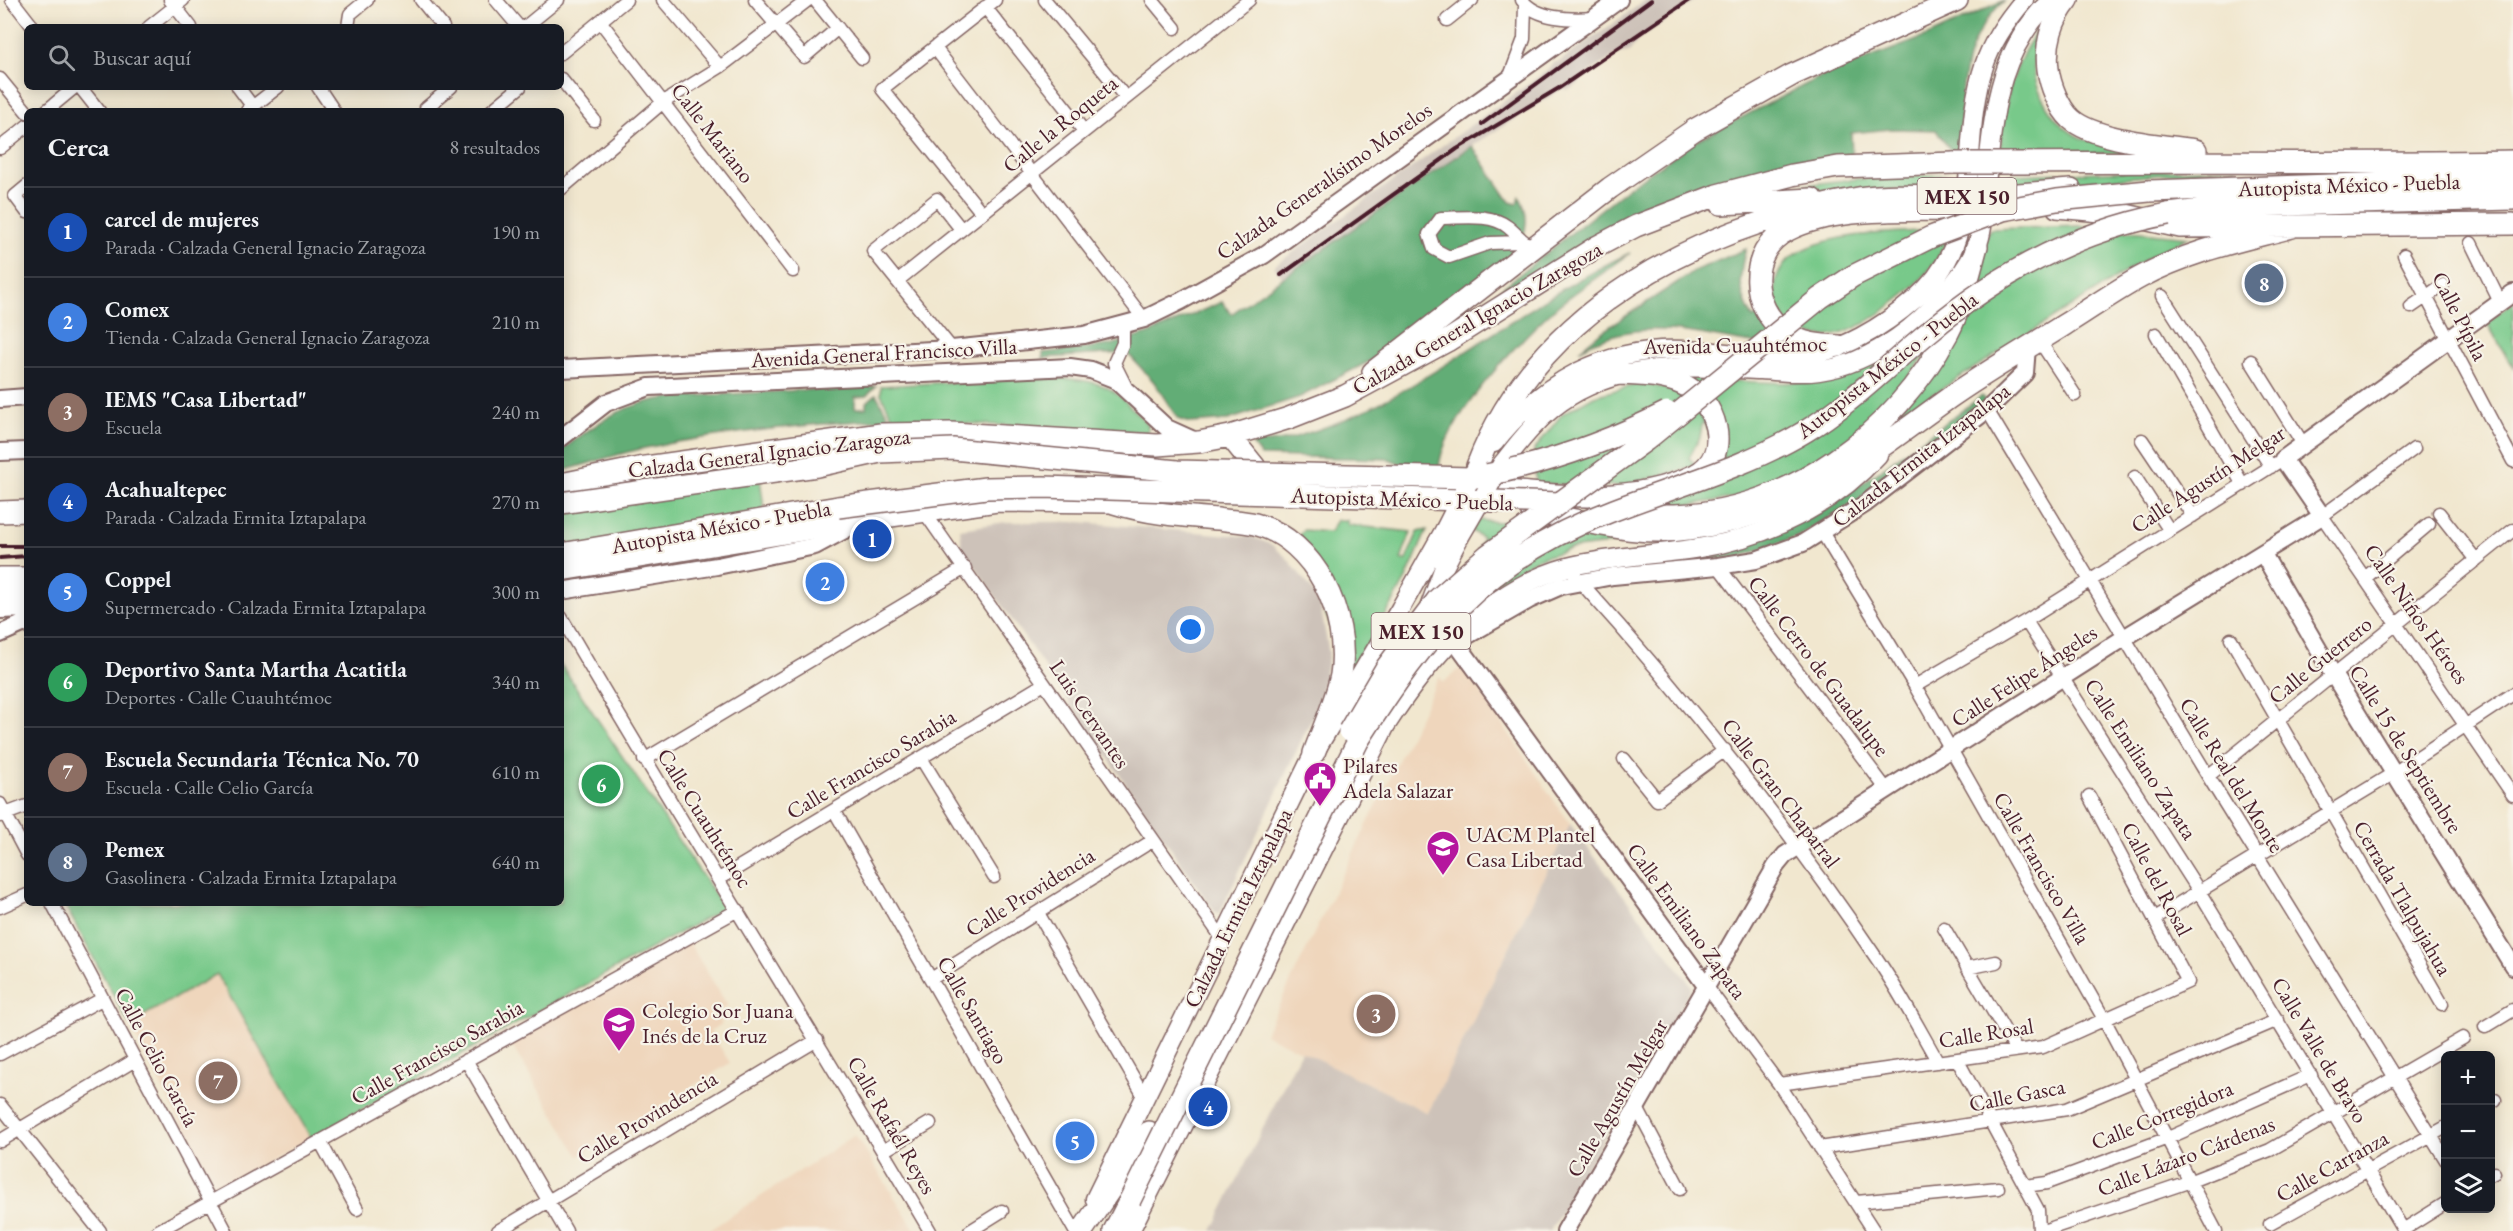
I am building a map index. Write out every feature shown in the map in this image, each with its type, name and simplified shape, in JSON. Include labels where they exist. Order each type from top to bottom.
[{"type":"highway","points":[[1345,396],[1528,245],[1642,165],[1743,101],[1792,75],[1956,0]]},
{"type":"highway","points":[[2068,0],[2059,11],[2050,33],[2047,63],[2050,82],[2071,119],[2119,139],[2268,160]]},
{"type":"highway","name":"Calzada General Ignacio Zaragoza","points":[[564,483],[639,468],[881,434],[951,433],[1157,446],[1230,436],[1289,418],[1345,396],[1447,341],[1598,246],[1675,211],[1717,195],[1792,175],[1838,167],[1954,163],[2268,160],[2319,162]]},
{"type":"highway","points":[[1081,1231],[1149,1132],[1366,700],[1412,632],[1438,599],[1488,555],[1711,390],[1820,298],[1853,276],[2003,204],[2265,171],[2319,162],[2513,161]]},
{"type":"highway","name":"Autopista México - Puebla","points":[[2003,204],[2149,191],[2513,179]]},
{"type":"highway","points":[[1474,472],[1498,417],[1523,382],[1578,325],[1638,277],[1739,228],[1855,198]]},
{"type":"highway","points":[[1675,211],[1743,201],[1855,198],[2082,208],[2180,227],[2513,224]]},
{"type":"highway","name":"Autopista México - Puebla","points":[[564,554],[919,495],[986,488],[1043,487],[1548,504],[1614,498],[1688,483],[1756,458],[1808,430],[1855,396],[1942,321],[2031,262],[2094,234],[2135,220],[2237,206],[2513,199]]},
{"type":"highway","points":[[1839,346],[1800,341],[1785,333],[1766,312],[1757,287],[1756,273],[1762,256],[1772,242],[1786,231],[1829,219],[1943,203]]},
{"type":"highway","name":"Calzada Ermita Iztapalapa","points":[[1890,443],[1950,398],[2139,278],[2180,258],[2227,243],[2292,227]]},
{"type":"highway","points":[[564,570],[862,520],[925,513],[997,501],[1111,502],[1161,494],[1264,487],[1421,486],[1646,514],[1676,515],[1723,508],[1765,498],[1826,467],[1854,446],[1913,388],[1949,331],[1977,246]]},
{"type":"highway","points":[[1080,441],[1118,457],[1188,465],[1255,467],[1506,491],[1590,495],[1629,493],[1678,482],[1707,467],[1714,457],[1718,434],[1711,414],[1700,396],[1682,384],[1666,378],[1619,374]]},
{"type":"highway","name":"Autopista México - Puebla","points":[[564,503],[817,466],[880,452],[953,449],[1177,471],[1474,472],[1519,470],[1585,449],[1635,428],[1711,390]]},
{"type":"highway","points":[[1230,436],[1255,467]]},
{"type":"highway","points":[[1161,494],[1430,494],[1651,531],[1686,530],[1725,524],[1796,500],[1890,443]]},
{"type":"highway","points":[[1114,1231],[1358,741],[1387,695],[1432,635],[1470,594],[1531,549],[1606,513],[1688,483]]},
{"type":"highway","points":[[1111,502],[1143,512],[1253,523],[1284,536],[1304,555],[1329,594],[1340,628],[1343,649],[1341,676],[1319,745]]},
{"type":"highway","points":[[0,512],[24,511]]},
{"type":"highway","points":[[0,578],[24,578]]},
{"type":"highway","points":[[0,597],[24,597]]},
{"type":"main road","name":"Avenida Cuauhtémoc","points":[[1474,472],[1514,417],[1541,393],[1596,362],[1654,349],[1799,357],[1839,346],[1862,336],[1916,298],[1934,279],[1950,255],[1965,214],[1971,138],[1984,67],[2007,20],[2024,0]]},
{"type":"main road","name":"Avenida Cuauhtémoc","points":[[1386,725],[1444,567],[1452,534],[1529,430],[1569,396],[1619,374],[1658,366],[1817,371],[1843,365],[1868,355],[1919,320],[1957,277],[1977,246],[1998,92],[2009,56],[2022,33],[2051,0]]},
{"type":"main road","name":"Calzada Ermita Iztapalapa","points":[[1130,1231],[1386,725],[1419,677],[1454,640],[1503,598],[1534,580],[1568,567],[1644,563],[1787,522],[1822,503],[1861,474],[1890,443]]},
{"type":"main road","name":"Calzada Ermita Iztapalapa","points":[[1081,1231],[1144,1096],[1319,745],[1400,609],[1452,534],[1474,472]]},
{"type":"main road","points":[[1319,745],[1339,727],[1346,726],[1356,731],[1363,741],[1364,771]]},
{"type":"street","points":[[12,0],[31,24]]},
{"type":"street","points":[[348,24],[350,14],[367,0]]},
{"type":"street","points":[[421,0],[441,24]]},
{"type":"street","points":[[496,0],[516,24]]},
{"type":"street","points":[[529,24],[558,0]]},
{"type":"street","points":[[564,51],[626,0]]},
{"type":"street","points":[[663,0],[720,67]]},
{"type":"street","points":[[755,0],[804,57],[838,28]]},
{"type":"street","points":[[564,185],[662,103],[720,67],[808,0]]},
{"type":"street","points":[[815,0],[862,58]]},
{"type":"street","points":[[1045,0],[1126,98]]},
{"type":"street","points":[[1152,0],[1175,28]]},
{"type":"street","name":"Calle la Roqueta","points":[[897,281],[1249,0]]},
{"type":"street","points":[[1447,20],[1472,0]]},
{"type":"street","name":"Calzada Generalísimo Morelos","points":[[564,369],[952,349],[1084,335],[1144,319],[1264,255],[1619,0]]},
{"type":"street","points":[[152,24],[176,2],[189,24]]},
{"type":"street","points":[[1509,79],[1524,39],[1523,2],[1559,17],[1594,17]]},
{"type":"street","points":[[982,213],[882,89],[990,4],[1084,131]]},
{"type":"street","name":"Calle Mariano","points":[[600,21],[793,271]]},
{"type":"street","points":[[934,48],[1144,319]]},
{"type":"street","points":[[0,79],[24,108]]},
{"type":"street","points":[[564,83],[594,120]]},
{"type":"street","points":[[50,108],[71,90]]},
{"type":"street","points":[[82,90],[97,108]]},
{"type":"street","points":[[240,90],[249,108]]},
{"type":"street","points":[[251,108],[274,90]]},
{"type":"street","points":[[320,90],[332,108]]},
{"type":"street","points":[[426,108],[448,90]]},
{"type":"street","points":[[504,107],[518,90]]},
{"type":"street","points":[[0,148],[24,132]]},
{"type":"street","points":[[24,188],[15,196],[24,208]]},
{"type":"street","points":[[952,349],[873,251],[937,199],[961,229]]},
{"type":"street","points":[[1442,218],[1493,219],[1507,226],[1528,245],[1490,243],[1449,257],[1434,249],[1429,234],[1442,218]]},
{"type":"street","points":[[2471,243],[2507,297]]},
{"type":"street","name":"Calle Pípila","points":[[2404,255],[2513,461]]},
{"type":"street","points":[[2410,308],[2426,295],[2444,285]]},
{"type":"street","points":[[2162,296],[2277,463]]},
{"type":"street","name":"Calle Agustín Melgar","points":[[1916,686],[2026,621],[2277,463],[2507,297]]},
{"type":"street","points":[[1123,326],[1123,343],[1115,368],[1127,388]]},
{"type":"street","points":[[2156,334],[2243,485]]},
{"type":"street","points":[[2033,344],[2074,395]]},
{"type":"street","name":"Calzada Ermita Iztapalapa","points":[[1454,640],[1529,600],[1561,586],[1644,563],[1718,566],[1756,560],[1803,543],[1865,504],[1987,410],[2025,373],[2033,344]]},
{"type":"street","points":[[2251,361],[2303,444]]},
{"type":"street","name":"Avenida General Francisco Villa","points":[[564,436],[606,403],[641,390],[666,386],[1053,367],[1091,370],[1105,374],[1127,388],[1167,428],[1199,442]]},
{"type":"street","points":[[0,399],[24,397]]},
{"type":"street","points":[[0,407],[24,397]]},
{"type":"street","name":"Calle Real del Monte","points":[[1987,410],[2208,776],[2444,1159]]},
{"type":"street","points":[[2142,440],[2193,516]]},
{"type":"street","name":"Calle Felipe Ángeles","points":[[1707,987],[1776,866],[1797,846],[2063,679],[2124,638],[2263,554],[2322,516],[2414,449]]},
{"type":"street","points":[[0,452],[24,451]]},
{"type":"street","name":"Calle Niños Héroes","points":[[2277,463],[2322,516],[2513,795]]},
{"type":"street","points":[[2135,477],[2170,531]]},
{"type":"street","name":"Luis Cervantes","points":[[925,513],[1152,841],[1222,938]]},
{"type":"street","points":[[2439,513],[2476,560]]},
{"type":"street","points":[[564,590],[815,546],[862,520]]},
{"type":"street","points":[[2365,578],[2429,524]]},
{"type":"street","name":"Calle Guerrero","points":[[2208,776],[2513,530]]},
{"type":"street","name":"Calle Francisco Villa","points":[[1822,532],[1916,686],[1949,750],[2104,1019],[2216,1231]]},
{"type":"street","name":"Calle 15 de Septiembre","points":[[2263,554],[2334,676],[2513,966]]},
{"type":"street","name":"Calle Cerro de Guadalupe","points":[[1718,566],[1887,790]]},
{"type":"street","name":"Calle Gran Chaparral","points":[[1568,567],[1725,750],[1797,846],[1877,958],[1938,1062]]},
{"type":"street","points":[[644,760],[964,568]]},
{"type":"street","points":[[0,610],[24,609]]},
{"type":"street","name":"Calle Emiliano Zapata","points":[[2026,621],[2199,891]]},
{"type":"street","name":"Calle Cuauhtémoc","points":[[564,622],[644,760],[817,1040]]},
{"type":"street","points":[[0,634],[24,623]]},
{"type":"street","points":[[2231,639],[2279,721]]},
{"type":"street","name":"Calle Emiliano Zapata","points":[[1454,640],[1779,1084],[1874,1231]]},
{"type":"street","name":"Calle Francisco Sarabia","points":[[719,879],[1044,684]]},
{"type":"street","points":[[2155,918],[2394,773],[2513,694]]},
{"type":"street","name":"Cerrada Tlalpujahua","points":[[2279,721],[2329,812],[2442,1004]]},
{"type":"street","points":[[1624,759],[1657,800],[1725,750]]},
{"type":"street","points":[[921,758],[994,877]]},
{"type":"street","name":"Calle del Rosal","points":[[2089,796],[2188,982]]},
{"type":"street","points":[[24,807],[2,812],[24,850]]},
{"type":"street","name":"Calle Santiago","points":[[834,810],[1075,1231]]},
{"type":"street","name":"Calle Providencia","points":[[931,979],[1152,841]]},
{"type":"street","name":"Calle Valle de Bravo","points":[[2199,891],[2404,1231]]},
{"type":"street","points":[[0,907],[24,896]]},
{"type":"street","name":"Calle Celio García","points":[[54,906],[226,1231]]},
{"type":"street","name":"Calle Francisco Sarabia","points":[[158,1231],[738,910]]},
{"type":"street","points":[[1038,913],[1144,1096]]},
{"type":"street","points":[[1944,928],[2016,1050]]},
{"type":"street","points":[[1967,968],[1996,962]]},
{"type":"street","name":"Calle Rosal","points":[[1779,1084],[2043,1047],[2188,982]]},
{"type":"street","name":"Calle Agustín Melgar","points":[[1565,1231],[1707,987]]},
{"type":"street","points":[[0,1054],[102,999]]},
{"type":"street","points":[[2485,1027],[2513,1010]]},
{"type":"street","name":"Calle Gasca","points":[[1820,1148],[2067,1110],[2278,1020]]},
{"type":"street","name":"Calle Lázaro Cárdenas","points":[[2041,1231],[2191,1181],[2270,1150],[2463,1038]]},
{"type":"street","name":"Calle Rafaél Reyes","points":[[817,1040],[930,1231]]},
{"type":"street","name":"Calle Provindencia","points":[[498,1231],[817,1040]]},
{"type":"street","points":[[1957,1059],[2038,1210],[2041,1231]]},
{"type":"street","points":[[0,1141],[135,1060]]},
{"type":"street","points":[[466,1060],[566,1231]]},
{"type":"street","name":"Calle Corregidora","points":[[2025,1186],[2047,1183],[2168,1138],[2311,1075]]},
{"type":"street","points":[[0,1105],[100,1231]]},
{"type":"street","points":[[1637,1107],[1680,1190]]},
{"type":"street","points":[[883,1151],[930,1123]]},
{"type":"street","name":"Calle Carranza","points":[[2270,1224],[2441,1129]]},
{"type":"street","points":[[320,1141],[357,1209]]},
{"type":"street","points":[[1857,1202],[1998,1188]]},
{"type":"street","points":[[2404,1231],[2441,1206]]},
{"type":"street","points":[[970,1231],[1002,1211]]},
{"type":"shaded area","points":[[1646,0],[1696,0],[1639,39],[1629,52],[1617,54],[1581,78],[1579,84],[1568,90],[1560,90],[1472,146],[1283,278],[1274,266],[1545,72],[1554,62],[1559,62]]},
{"type":"shaded area","points":[[1006,522],[1079,522],[1253,537],[1272,545],[1287,558],[1320,604],[1329,653],[1320,701],[1219,914],[1215,912],[962,548],[960,529]]},
{"type":"shaded area","name":"UACM Plantel Casa Libertad","points":[[1463,666],[1570,824],[1428,1113],[1265,1034],[1439,677],[1444,682]]},
{"type":"shaded area","points":[[1570,824],[1692,987],[1550,1231],[1212,1231],[1301,1051],[1428,1113]]},
{"type":"shaded area","name":"Colegio Sor Juana Inés de la Cruz","points":[[688,941],[728,1006],[716,1013],[722,1024],[710,1031],[730,1063],[579,1156],[509,1041]]},
{"type":"shaded area","points":[[217,974],[311,1138],[216,1189],[129,1024]]},
{"type":"shaded area","points":[[855,1135],[916,1231],[708,1231]]},
{"type":"green space","points":[[2005,0],[1989,17],[1970,52],[1963,91],[1960,154],[1953,154],[1936,130],[1891,129],[1851,133],[1852,157],[1746,176],[1694,191],[1644,211],[1566,254],[1442,336],[1628,188],[1696,141],[1822,76],[1930,35]]},
{"type":"green space","points":[[2043,21],[2035,48],[2034,70],[2041,95],[2055,118],[2075,135],[2086,140],[2169,153],[2000,153],[2003,117],[2011,84],[2024,52]]},
{"type":"green space","points":[[1472,146],[1510,202],[1517,204],[1519,196],[1525,209],[1524,236],[1518,249],[1370,361],[1300,397],[1228,420],[1191,423],[1178,419],[1154,382],[1129,355],[1123,353],[1043,358],[1043,353],[1110,345],[1148,334],[1222,302],[1231,314]]},
{"type":"green space","points":[[2238,168],[2009,188],[2009,175]]},
{"type":"green space","points":[[1958,175],[1957,188],[1757,194],[1857,179]]},
{"type":"green space","points":[[2081,226],[2189,237],[2141,262],[1899,416],[1990,229]]},
{"type":"green space","points":[[1949,231],[1946,242],[1930,270],[1907,293],[1866,322],[1839,334],[1811,335],[1795,328],[1784,317],[1777,303],[1775,288],[1779,273],[1789,260],[1805,249],[1819,243],[1852,236]]},
{"type":"green space","points":[[1746,249],[1741,284],[1748,309],[1753,318],[1759,315],[1795,347],[1660,330],[1633,331],[1606,337],[1579,350],[1600,333],[1696,270]]},
{"type":"green space","points":[[1630,253],[1559,305],[1506,358],[1468,405],[1453,429],[1443,451],[1439,470],[1409,467],[1389,459],[1261,456],[1252,444],[1288,439],[1335,423],[1379,403],[1463,354],[1545,300]]},
{"type":"green space","points":[[2513,301],[2513,368],[2487,323]]},
{"type":"green space","points":[[1915,336],[1931,348],[1884,409],[1819,463],[1741,497],[1661,509],[1649,501],[1721,455],[1680,376],[1778,383],[1826,379],[1849,373],[1878,361]]},
{"type":"green space","points":[[1025,378],[1088,381],[1106,387],[1123,399],[1148,425],[1148,432],[894,420],[881,394],[881,386]]},
{"type":"green space","points":[[1642,383],[1686,393],[1703,420],[1700,437],[1689,458],[1697,466],[1622,486],[1536,484],[1534,450],[1562,414],[1594,396]]},
{"type":"green space","points":[[876,386],[866,396],[855,397],[855,408],[866,408],[866,403],[876,394],[890,419],[798,426],[706,437],[634,450],[564,470],[564,449],[588,430],[627,408],[657,399]]},
{"type":"green space","points":[[1982,396],[1987,404],[1859,500],[1797,537],[1739,557],[1664,564],[1664,559],[1745,546],[1829,507]]},
{"type":"green space","points":[[758,464],[767,530],[564,563],[564,514],[580,511],[577,494]]},
{"type":"green space","points":[[1337,520],[1347,520],[1348,525],[1411,532],[1401,560],[1406,560],[1418,532],[1427,530],[1406,579],[1344,689],[1348,672],[1297,538],[1303,530],[1330,532]]},
{"type":"green space","points":[[1478,520],[1663,537],[1570,549],[1537,559],[1434,617],[1440,601],[1454,601],[1483,538],[1472,531]]},
{"type":"green space","points":[[564,669],[724,908],[311,1138],[217,974],[129,1024],[66,906],[564,906]]},
{"type":"railway","points":[[1482,124],[1651,0]]},
{"type":"railway","points":[[1281,275],[1457,149],[1559,88],[1689,0]]},
{"type":"railway","points":[[0,546],[24,546]]},
{"type":"railway","points":[[0,558],[24,556]]},
{"type":"place","name":"Pemex","points":[[2264,283]]},
{"type":"place","name":"carcel de mujeres","points":[[872,539]]},
{"type":"place","name":"Comex","points":[[825,582]]},
{"type":"place","name":"Deportivo Santa Martha Acatitla","points":[[601,784]]},
{"type":"place","name":"Pilares Adela Salazar","points":[[1320,807]]},
{"type":"place","name":"UACM Plantel Casa Libertad","points":[[1443,876]]},
{"type":"place","name":"IEMS \"Casa Libertad\"","points":[[1376,1014]]},
{"type":"place","name":"Colegio Sor Juana Inés de la Cruz","points":[[619,1052]]},
{"type":"place","name":"Escuela Secundaria Técnica No. 70","points":[[218,1081]]},
{"type":"place","name":"Acahualtepec","points":[[1208,1107]]},
{"type":"place","name":"Coppel","points":[[1075,1141]]}]
